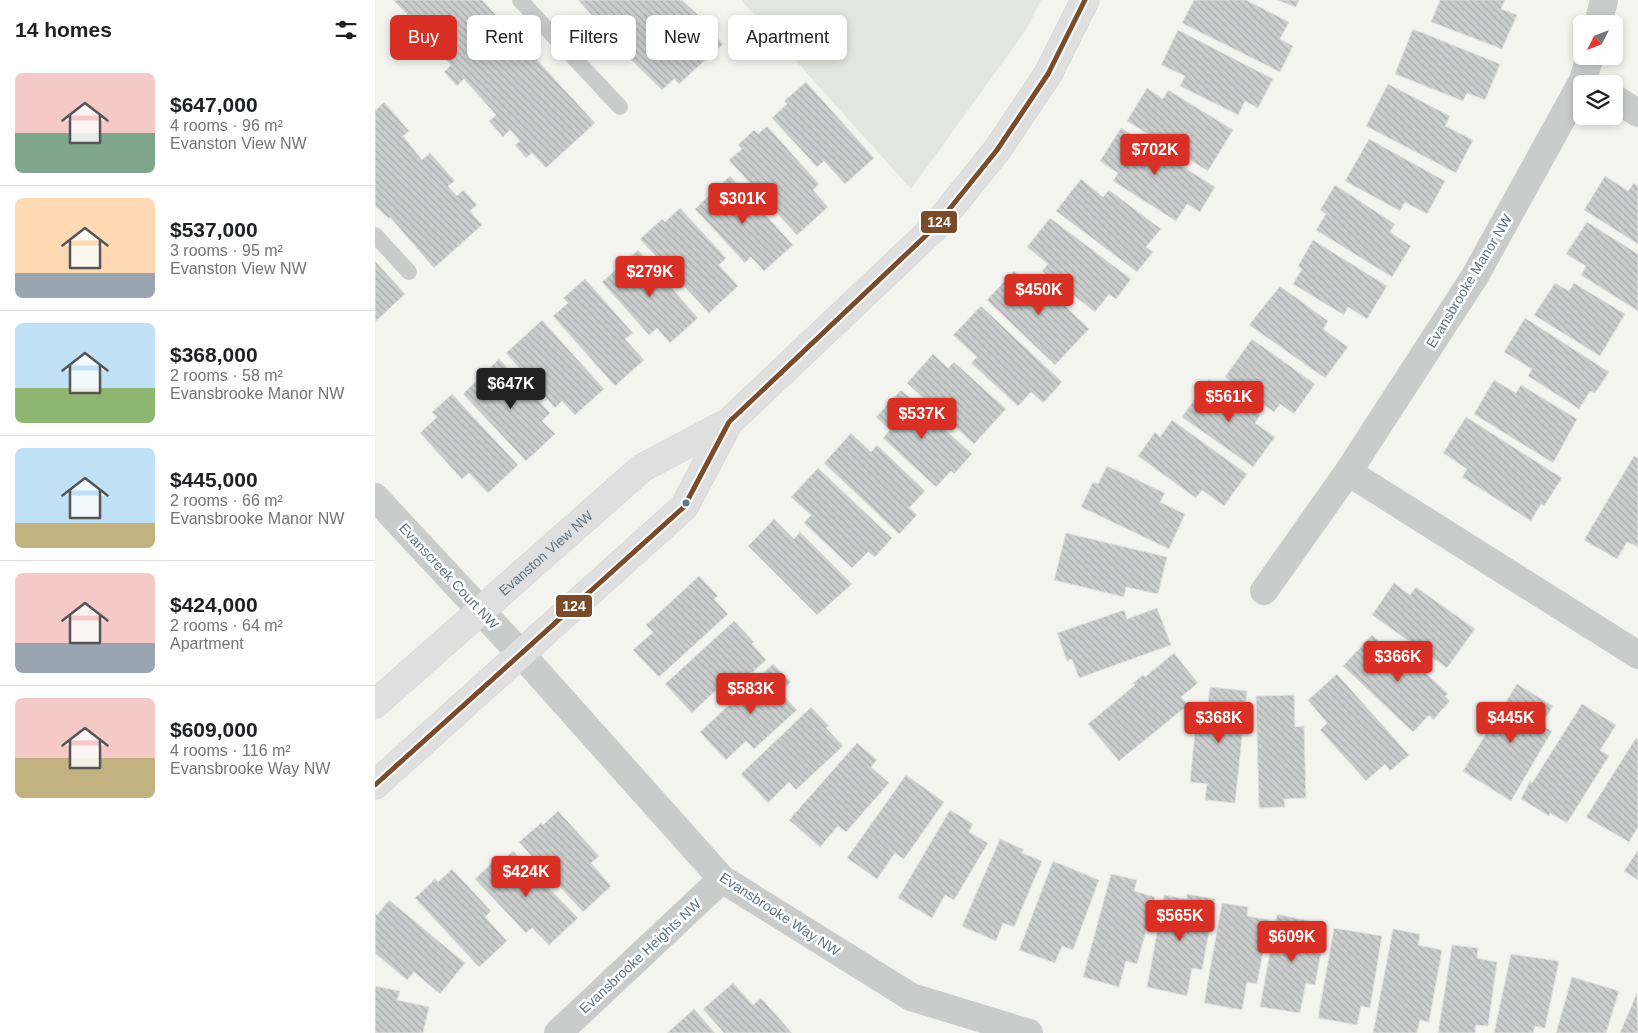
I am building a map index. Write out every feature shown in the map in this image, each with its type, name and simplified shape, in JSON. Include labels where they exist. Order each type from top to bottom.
[{"type":"street","name":"Evanston View NW","points":[[375,704],[642,468],[729,422],[935,227],[997,150],[1048,74],[1085,0]]},
{"type":"street","points":[[1600,15],[1604,0]]},
{"type":"street","name":"Evansbrooke Manor NW","points":[[1264,591],[1348,472],[1475,276],[1573,100]]},
{"type":"street","points":[[1623,104],[1638,114]]},
{"type":"street","name":"Evanston View NW","points":[[375,785],[684,507],[729,422]]},
{"type":"street","points":[[1348,472],[1638,655]]},
{"type":"street","name":"Evanscreek Court NW","points":[[375,496],[522,654]]},
{"type":"street","name":"Evansbrooke Way NW","points":[[522,654],[722,879],[911,997],[1029,1033]]},
{"type":"street","name":"Evansbrooke Heights NW","points":[[558,1033],[722,879]]},
{"type":"lane","points":[[520,0],[619,107]]},
{"type":"lane","points":[[375,235],[409,272]]},
{"type":"shaded area","points":[[741,0],[1041,0],[1026,30],[911,189],[795,60],[847,60],[847,15],[754,15]]},
{"type":"building","points":[[393,0],[482,0],[496,15],[467,15],[467,60],[537,60],[595,123],[546,168],[532,153],[526,158],[515,145],[520,141],[510,130],[503,137],[489,121],[496,115],[464,79],[457,86],[444,72],[451,65],[446,60],[457,60],[457,15],[407,14]]},
{"type":"building","points":[[578,0],[682,0],[698,15],[646,15],[646,60],[705,60],[679,84],[674,79],[662,90],[631,60],[636,60],[636,15],[592,15]]},
{"type":"building","points":[[1194,0],[1246,0],[1289,22],[1280,39],[1293,46],[1280,72],[1182,23]]},
{"type":"building","points":[[1277,0],[1299,0],[1296,7]]},
{"type":"building","points":[[1440,0],[1505,0],[1501,9],[1517,15],[1502,49],[1431,22]]},
{"type":"building","points":[[1413,29],[1500,64],[1485,100],[1467,93],[1463,101],[1395,74]]},
{"type":"building","points":[[1178,30],[1273,79],[1258,108],[1245,101],[1238,115],[1180,86],[1185,76],[1161,65]]},
{"type":"building","points":[[718,39],[723,44],[718,49]]},
{"type":"building","points":[[806,82],[874,158],[845,184],[824,161],[817,167],[772,118],[787,104],[784,101]]},
{"type":"building","points":[[1388,84],[1450,116],[1445,126],[1473,140],[1456,173],[1366,126]]},
{"type":"building","points":[[1147,88],[1163,99],[1168,90],[1233,130],[1208,171],[1127,121]]},
{"type":"building","points":[[384,102],[409,131],[403,136],[422,160],[430,153],[455,181],[448,186],[457,196],[463,190],[477,205],[470,211],[482,225],[434,268],[390,217],[389,219],[375,206],[375,108],[376,110]]},
{"type":"building","points":[[767,126],[819,184],[813,190],[828,207],[797,235],[729,160],[742,149],[738,145],[754,130],[758,134]]},
{"type":"building","points":[[1121,128],[1215,187],[1200,212],[1187,204],[1176,221],[1113,181],[1118,173],[1100,161]]},
{"type":"building","points":[[1369,139],[1445,181],[1427,214],[1405,202],[1400,211],[1345,181]]},
{"type":"building","points":[[730,176],[793,245],[764,271],[751,257],[745,263],[695,209]]},
{"type":"building","points":[[1605,176],[1628,191],[1634,183],[1638,186],[1638,244],[1584,210]]},
{"type":"building","points":[[1081,179],[1103,197],[1109,190],[1161,229],[1146,247],[1153,252],[1137,272],[1056,211]]},
{"type":"building","points":[[1335,185],[1395,224],[1390,232],[1411,246],[1392,277],[1316,230],[1326,214],[1320,210]]},
{"type":"building","points":[[680,208],[726,258],[719,265],[738,286],[709,313],[640,239],[662,219],[665,222]]},
{"type":"building","points":[[1050,218],[1131,279],[1116,299],[1109,294],[1095,312],[1042,271],[1048,264],[1027,247]]},
{"type":"building","points":[[1587,222],[1638,254],[1638,311],[1581,275],[1586,266],[1566,254]]},
{"type":"building","points":[[1313,240],[1387,286],[1367,319],[1348,307],[1344,315],[1293,284],[1302,269],[1298,266]]},
{"type":"building","points":[[638,250],[698,318],[670,343],[657,328],[649,335],[602,282]]},
{"type":"building","points":[[375,261],[405,294],[375,322]]},
{"type":"building","points":[[1014,271],[1029,285],[1036,278],[1089,329],[1055,365],[987,300]]},
{"type":"building","points":[[585,279],[633,333],[625,339],[644,360],[615,386],[553,316],[568,303],[563,298]]},
{"type":"building","points":[[1555,283],[1569,291],[1574,283],[1625,314],[1600,356],[1534,315]]},
{"type":"building","points":[[1280,286],[1328,321],[1323,329],[1348,347],[1325,378],[1249,325]]},
{"type":"building","points":[[981,306],[1062,382],[1043,403],[1031,392],[1018,406],[971,363],[977,357],[953,335]]},
{"type":"building","points":[[1525,318],[1609,372],[1595,393],[1590,391],[1579,409],[1528,376],[1532,369],[1504,352]]},
{"type":"building","points":[[542,320],[604,389],[575,415],[562,401],[555,408],[506,353]]},
{"type":"building","points":[[1252,339],[1315,384],[1294,414],[1280,404],[1274,412],[1225,377]]},
{"type":"building","points":[[933,354],[948,368],[954,362],[1006,409],[974,444],[907,383]]},
{"type":"building","points":[[499,359],[550,413],[542,421],[555,434],[526,461],[463,394]]},
{"type":"building","points":[[1209,379],[1260,415],[1255,423],[1275,437],[1253,467],[1182,417]]},
{"type":"building","points":[[1494,380],[1516,393],[1521,385],[1577,419],[1553,463],[1474,414]]},
{"type":"building","points":[[901,390],[972,454],[954,474],[951,471],[936,487],[883,438],[890,430],[876,417]]},
{"type":"building","points":[[452,394],[518,465],[488,493],[469,473],[462,479],[420,433],[437,417],[432,412]]},
{"type":"building","points":[[1466,417],[1562,478],[1544,506],[1541,504],[1531,521],[1462,477],[1467,469],[1443,453]]},
{"type":"building","points":[[1172,420],[1247,474],[1224,506],[1202,490],[1196,498],[1138,456],[1155,432],[1160,437]]},
{"type":"building","points":[[851,433],[871,452],[877,445],[925,491],[909,508],[917,515],[899,534],[824,463]]},
{"type":"building","points":[[1634,456],[1638,458],[1638,547],[1627,542],[1617,559],[1584,540]]},
{"type":"building","points":[[1107,466],[1165,493],[1160,502],[1185,514],[1169,549],[1081,507],[1093,482],[1098,484]]},
{"type":"building","points":[[818,468],[892,538],[875,557],[868,552],[852,568],[804,523],[811,515],[791,497]]},
{"type":"building","points":[[774,519],[794,539],[800,532],[852,584],[817,615],[748,546]]},
{"type":"building","points":[[1066,533],[1167,557],[1158,594],[1126,587],[1124,597],[1054,580]]},
{"type":"building","points":[[699,576],[718,596],[714,599],[728,614],[659,677],[633,650],[653,632],[646,625]]},
{"type":"building","points":[[1394,583],[1410,595],[1416,587],[1475,629],[1447,668],[1372,615]]},
{"type":"building","points":[[1157,608],[1171,645],[1079,678],[1072,659],[1067,661],[1057,633],[1124,610],[1127,619]]},
{"type":"building","points":[[734,621],[754,642],[752,644],[766,660],[722,700],[715,691],[692,713],[665,684]]},
{"type":"building","points":[[1372,635],[1391,652],[1397,646],[1448,694],[1445,696],[1450,701],[1433,720],[1429,715],[1413,732],[1343,666]]},
{"type":"building","points":[[1174,653],[1198,683],[1181,697],[1188,705],[1119,761],[1088,724],[1135,685],[1133,683],[1143,675],[1145,677]]},
{"type":"building","points":[[773,664],[791,682],[780,692],[797,710],[754,749],[746,741],[726,760],[700,732]]},
{"type":"building","points":[[1337,674],[1409,755],[1390,771],[1385,764],[1366,781],[1320,730],[1327,723],[1308,700]]},
{"type":"building","points":[[1517,684],[1553,706],[1541,725],[1552,731],[1511,801],[1463,771]]},
{"type":"building","points":[[1210,687],[1247,691],[1235,803],[1205,800],[1207,784],[1190,782],[1197,711],[1207,711]]},
{"type":"building","points":[[1294,695],[1295,727],[1304,726],[1306,798],[1284,799],[1285,807],[1259,808],[1256,696]]},
{"type":"building","points":[[1582,704],[1616,725],[1600,750],[1609,756],[1567,823],[1550,813],[1549,816],[1521,799],[1530,781],[1532,783]]},
{"type":"building","points":[[811,707],[829,726],[826,728],[843,746],[796,790],[789,782],[768,803],[741,774]]},
{"type":"building","points":[[1636,738],[1638,740],[1638,827],[1629,842],[1586,817]]},
{"type":"building","points":[[857,743],[877,760],[871,767],[889,783],[846,832],[838,826],[820,847],[789,820]]},
{"type":"building","points":[[906,775],[944,802],[904,859],[895,853],[877,879],[847,858]]},
{"type":"building","points":[[950,810],[973,824],[969,832],[988,843],[954,900],[945,895],[932,918],[898,898]]},
{"type":"building","points":[[558,811],[599,856],[591,863],[611,886],[583,912],[519,842],[541,823],[543,825]]},
{"type":"building","points":[[1000,839],[1023,849],[1022,853],[1042,861],[1014,927],[1003,923],[996,941],[962,926]]},
{"type":"building","points":[[1638,850],[1638,880],[1624,871]]},
{"type":"building","points":[[513,851],[578,918],[549,945],[532,928],[526,933],[475,879],[495,860],[499,864]]},
{"type":"building","points":[[1053,861],[1099,880],[1073,950],[1062,946],[1055,963],[1019,950]]},
{"type":"building","points":[[452,869],[491,911],[485,917],[507,941],[479,967],[415,898],[435,879],[438,882]]},
{"type":"building","points":[[1111,874],[1137,880],[1134,891],[1155,897],[1137,964],[1126,961],[1119,987],[1083,977]]},
{"type":"building","points":[[1187,894],[1215,899],[1202,970],[1192,968],[1187,996],[1147,987],[1164,895],[1186,899]]},
{"type":"building","points":[[389,900],[465,963],[440,994],[414,972],[407,980],[375,953],[375,913],[377,915]]},
{"type":"building","points":[[1222,903],[1248,907],[1247,916],[1269,920],[1257,984],[1247,982],[1242,1010],[1204,1003]]},
{"type":"building","points":[[1277,914],[1326,925],[1315,985],[1306,983],[1300,1013],[1260,1007]]},
{"type":"building","points":[[1334,928],[1382,936],[1370,1008],[1361,1006],[1357,1025],[1318,1018]]},
{"type":"building","points":[[1393,929],[1420,934],[1418,945],[1442,950],[1429,1022],[1420,1020],[1417,1033],[1373,1033]]},
{"type":"building","points":[[1452,945],[1478,948],[1477,958],[1497,962],[1488,1026],[1476,1025],[1475,1033],[1438,1033]]},
{"type":"building","points":[[1511,954],[1559,961],[1545,1028],[1535,1026],[1533,1033],[1494,1033]]},
{"type":"building","points":[[1572,977],[1619,991],[1606,1033],[1556,1033]]},
{"type":"building","points":[[733,983],[753,1005],[761,998],[792,1033],[724,1033],[703,1009]]},
{"type":"building","points":[[375,986],[400,991],[397,1000],[429,1007],[423,1033],[375,1033]]},
{"type":"building","points":[[1637,993],[1638,1033],[1620,1033]]},
{"type":"building","points":[[694,1009],[715,1033],[667,1033]]},
{"type":"transit line","name":"124","points":[[375,785],[684,507],[729,422],[935,227],[997,150],[1048,74],[1085,0]]}]
